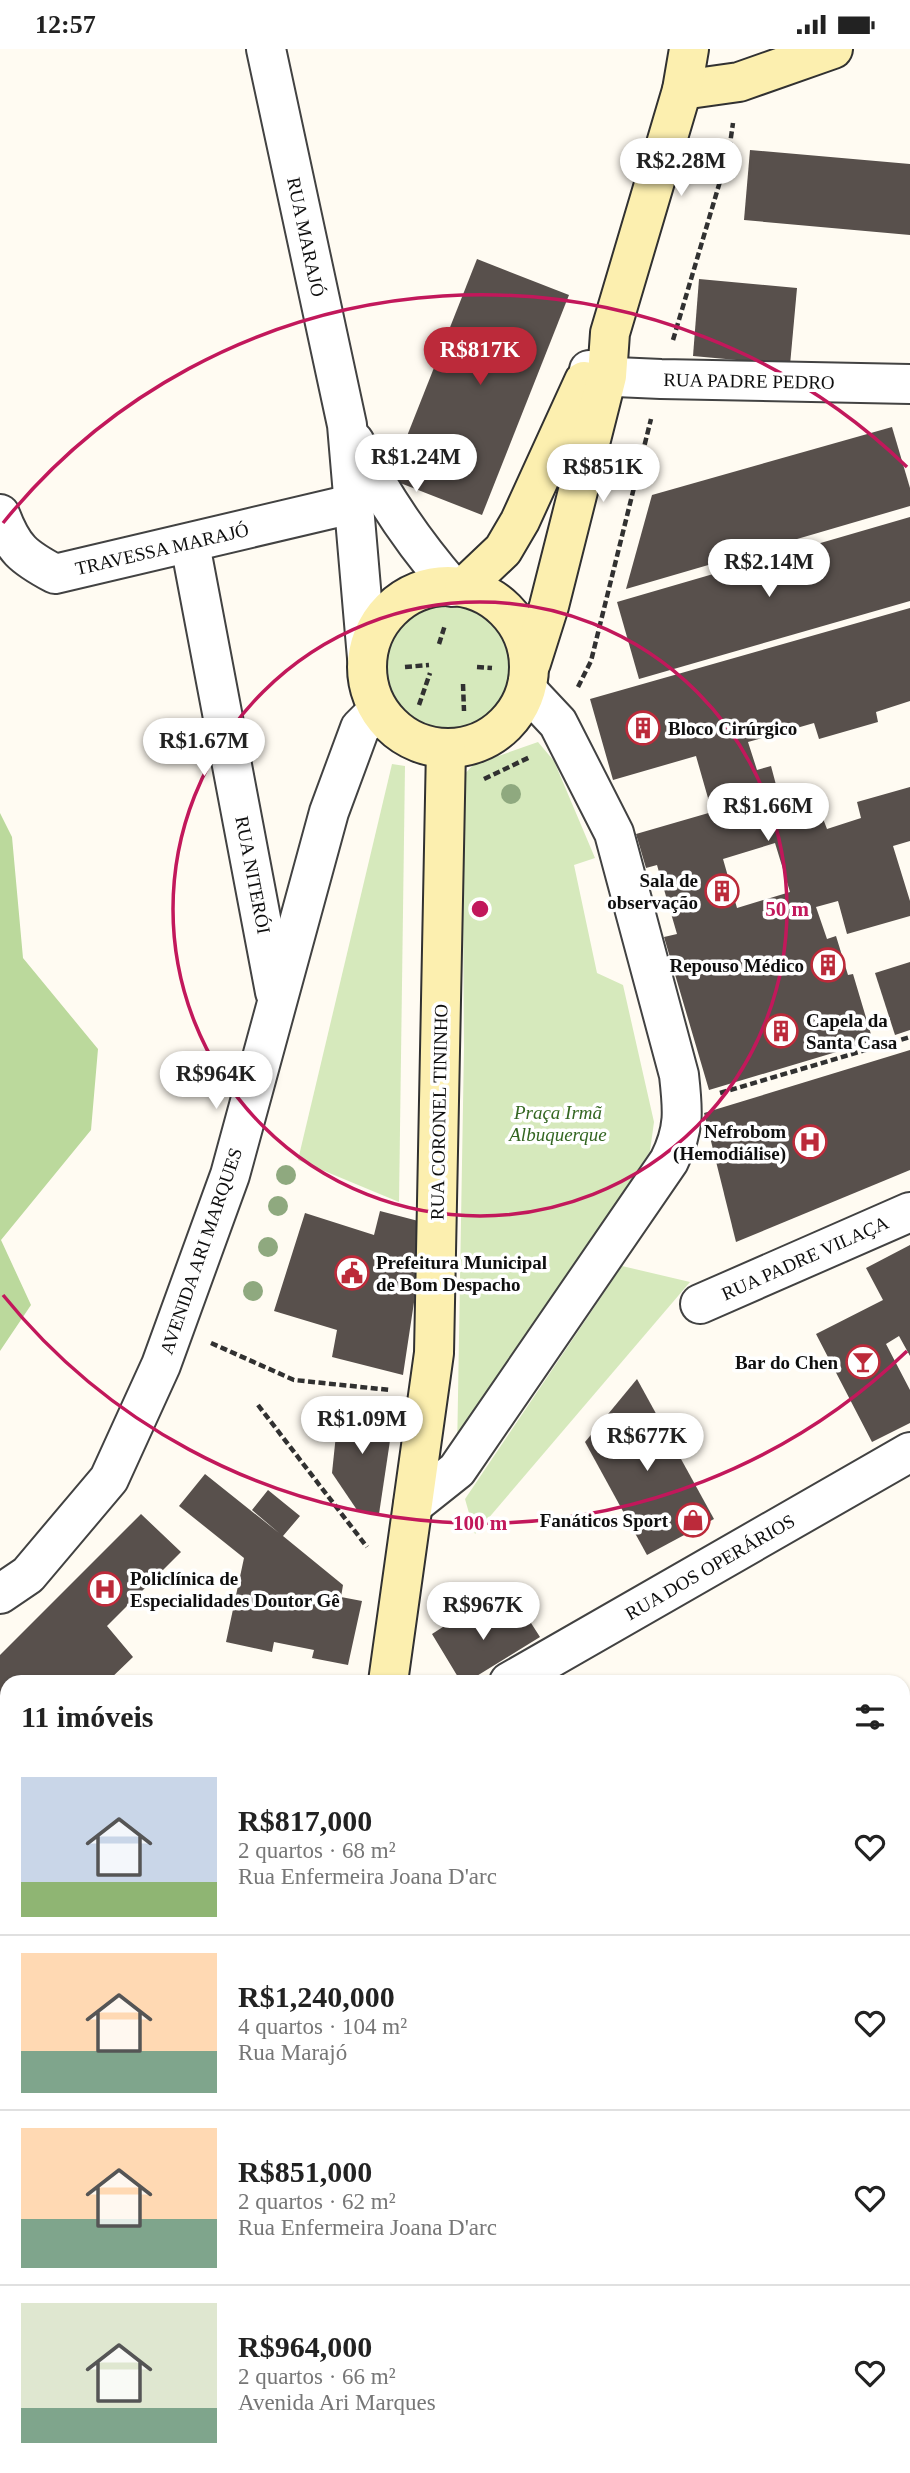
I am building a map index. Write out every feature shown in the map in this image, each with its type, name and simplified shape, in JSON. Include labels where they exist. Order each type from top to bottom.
[{"type":"main road","points":[[529,676],[525,636],[511,614],[489,596],[458,587],[437,586],[411,594],[389,610],[374,632],[366,658],[368,684],[378,710],[402,734],[419,744],[446,748],[472,745],[496,733],[516,714],[529,676],[549,606],[598,373],[682,90],[689,49]]},
{"type":"main road","points":[[682,90],[739,82],[833,49]]},
{"type":"main road","points":[[458,587],[503,550],[598,373]]},
{"type":"main road","name":"RUA CORONEL TININHO","points":[[389,1675],[399,1589],[430,1394],[434,1339],[446,748]]},
{"type":"street","name":"RUA MARAJÓ","points":[[266,49],[346,425],[366,658]]},
{"type":"street","name":"RUA PADRE PEDRO","points":[[598,373],[661,379],[910,384]]},
{"type":"street","name":"RUA MARAJÓ","points":[[346,425],[391,510],[416,546],[458,587]]},
{"type":"street","name":"TRAVESSA MARAJÓ","points":[[0,514],[9,539],[25,558],[55,574],[352,504]]},
{"type":"street","name":"RUA NITERÓI","points":[[190,544],[276,1000]]},
{"type":"street","points":[[413,1506],[457,1470],[669,1161],[680,1140],[682,1104],[679,1075],[614,833],[558,723],[529,676]]},
{"type":"street","name":"AVENIDA ARI MARQUES","points":[[0,1594],[28,1575],[109,1479],[175,1327],[230,1175],[328,811],[360,728],[378,710]]},
{"type":"street","name":"RUA PADRE VILAÇA","points":[[700,1304],[910,1212]]},
{"type":"street","name":"RUA DOS OPERÁRIOS","points":[[521,1675],[910,1453]]},
{"type":"path","points":[[479,782],[534,754],[558,723],[591,661],[661,379],[729,151],[739,82]]},
{"type":"path","points":[[415,716],[430,673]]},
{"type":"path","points":[[682,1104],[910,1037]]},
{"type":"path","points":[[175,1327],[294,1380],[430,1394]]},
{"type":"path","points":[[258,1405],[399,1589]]},
{"type":"green space","points":[[450,597],[477,602],[500,617],[515,640],[520,667],[515,694],[500,717],[477,732],[450,737],[423,732],[400,717],[385,694],[380,667],[385,640],[400,617],[423,602]]},
{"type":"green space","name":"Praça Irmã Albuquerque","points":[[538,742],[554,761],[595,858],[574,865],[597,973],[623,985],[654,1122],[650,1151],[457,1454],[464,1047],[462,777],[473,765]]},
{"type":"green space","points":[[392,764],[405,766],[399,1202],[298,1160]]},
{"type":"green space","points":[[0,813],[12,837],[23,958],[98,1049],[91,1130],[1,1240],[31,1305],[0,1351]]},
{"type":"green space","points":[[622,1266],[690,1282],[475,1534],[465,1499]]},
{"type":"building","points":[[750,150],[910,164],[910,235],[744,220]]},
{"type":"building","points":[[477,259],[569,295],[482,515],[390,479]]},
{"type":"building","points":[[699,279],[797,288],[790,365],[693,356]]},
{"type":"building","points":[[892,427],[910,488],[910,506],[626,589],[652,495]]},
{"type":"building","points":[[910,517],[910,601],[639,679],[617,602]]},
{"type":"building","points":[[910,608],[910,701],[876,712],[878,722],[819,739],[814,723],[748,742],[757,770],[771,766],[787,826],[822,816],[827,829],[861,818],[857,802],[910,787],[910,841],[893,846],[910,901],[910,916],[847,934],[838,901],[816,907],[827,939],[836,936],[848,975],[853,974],[873,1041],[709,1090],[664,937],[677,934],[657,865],[646,868],[636,834],[712,812],[696,756],[613,780],[590,699]],"holes":[[[775,843],[790,892],[737,908],[723,859]]]},
{"type":"building","points":[[910,962],[910,1030],[895,1035],[875,973]]},
{"type":"building","name":"Nefrobom (Hemodiálise)","points":[[910,1050],[910,1170],[736,1242],[704,1113]]},
{"type":"building","name":"Prefeitura Municipal de Bom Despacho","points":[[380,1211],[426,1223],[403,1375],[332,1357],[337,1330],[274,1311],[305,1213],[374,1235]]},
{"type":"building","name":"Bar do Chen","points":[[910,1245],[910,1356],[899,1336],[886,1344],[910,1390],[910,1423],[872,1442],[816,1334],[883,1300],[866,1268]]},
{"type":"building","points":[[637,1379],[714,1519],[647,1555],[585,1442]]},
{"type":"building","points":[[339,1406],[394,1414],[379,1514],[357,1510],[332,1473]]},
{"type":"building","points":[[205,1474],[279,1533],[252,1510],[268,1490],[300,1516],[283,1536],[343,1585],[341,1597],[362,1601],[348,1665],[312,1658],[314,1650],[274,1642],[272,1652],[226,1642],[244,1558],[179,1506]]},
{"type":"building","name":"Policlínica de Especialidades Doutor Gê","points":[[141,1514],[181,1552],[107,1626],[133,1657],[114,1675],[0,1675],[0,1655]]},
{"type":"building","points":[[477,1605],[491,1628],[522,1609],[540,1637],[478,1675],[457,1675],[432,1634]]},
{"type":"place","name":"Bloco Cirúrgico","points":[[643,728]]},
{"type":"place","name":"Sala de observação","points":[[722,891]]},
{"type":"place","name":"Repouso Médico","points":[[828,965]]},
{"type":"place","name":"Capela da Santa Casa","points":[[781,1031]]},
{"type":"place","name":"Nefrobom (Hemodiálise)","points":[[810,1142]]},
{"type":"place","name":"Prefeitura Municipal de Bom Despacho","points":[[352,1273]]},
{"type":"place","name":"Bar do Chen","points":[[863,1362]]},
{"type":"place","name":"Fanáticos Sport","points":[[693,1520]]},
{"type":"place","name":"Policlínica de Especialidades Doutor Gê","points":[[105,1589]]}]
